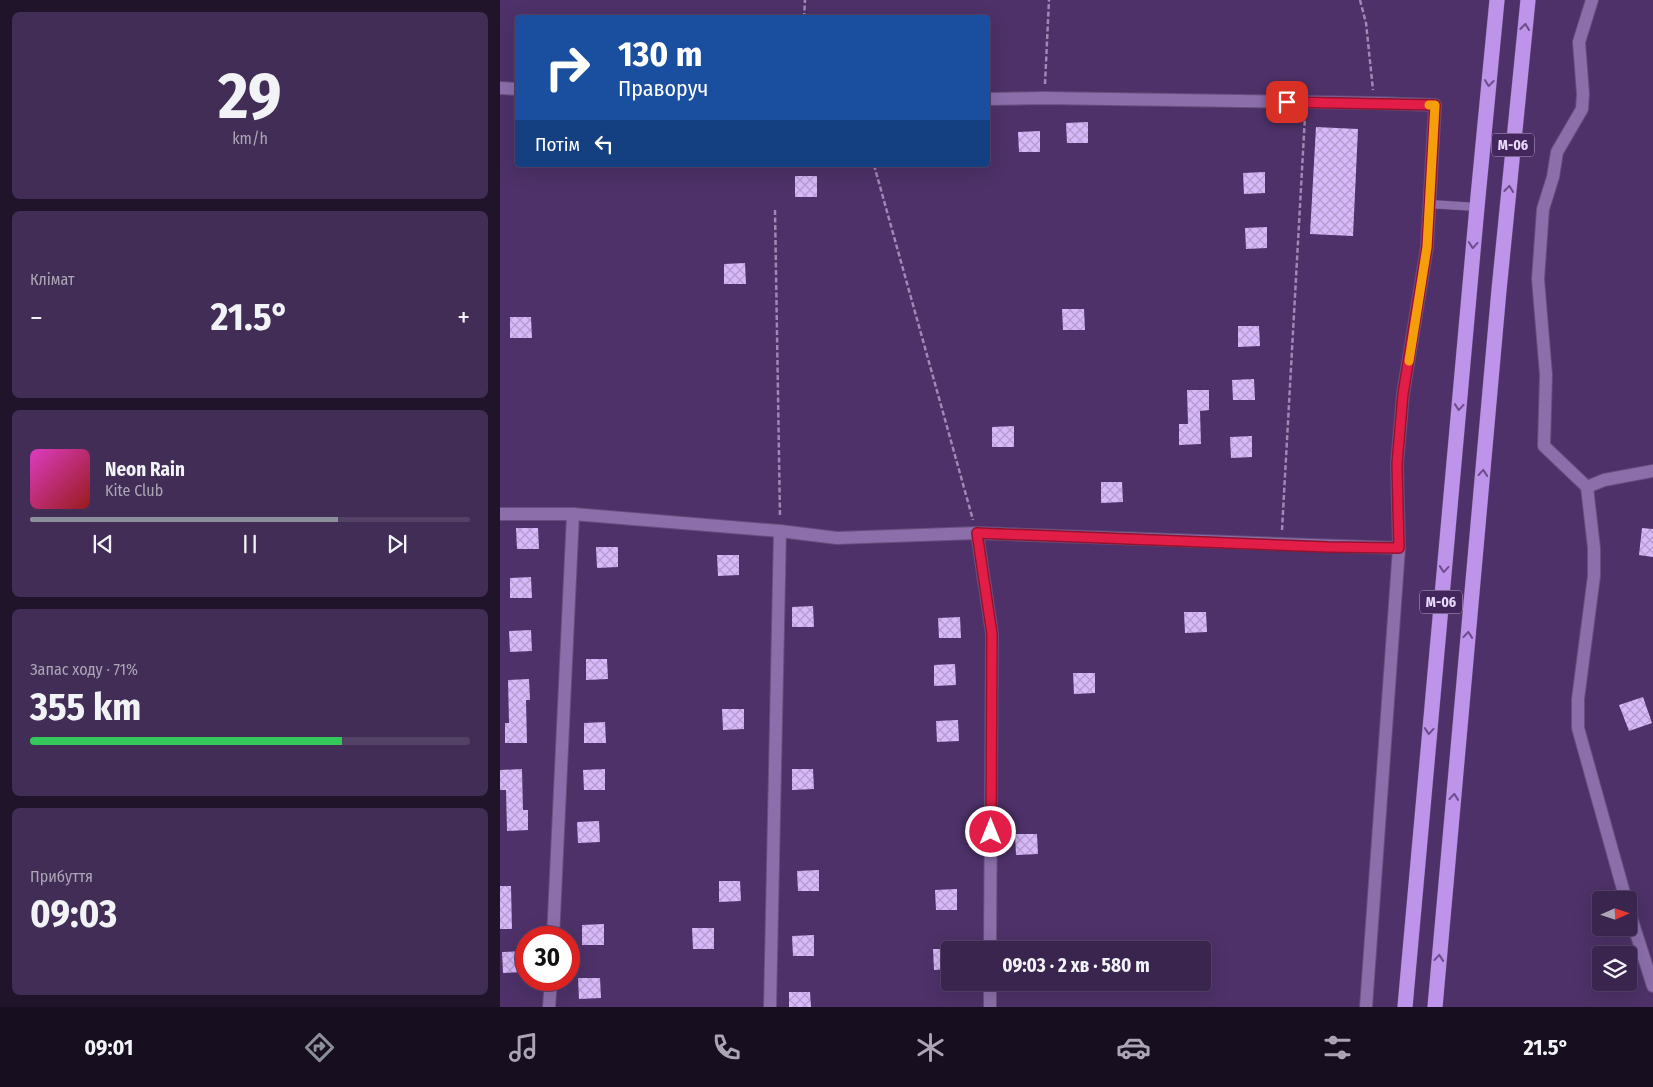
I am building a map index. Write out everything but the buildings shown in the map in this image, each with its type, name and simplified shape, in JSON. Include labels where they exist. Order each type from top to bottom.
[{"type":"highway","name":"М-06","points":[[1405,1007],[1476,207],[1497,0]]},
{"type":"highway","name":"М-06","points":[[1435,1007],[1499,290],[1528,0]]},
{"type":"street","points":[[1592,0],[1580,42],[1582,109],[1557,152],[1553,177],[1543,209],[1538,279],[1546,375],[1544,446],[1587,487],[1594,548],[1594,576],[1578,699],[1578,728],[1623,891]]},
{"type":"street","points":[[500,88],[515,89]]},
{"type":"street","points":[[990,99],[1044,98],[1435,105],[1427,247],[1403,394],[1398,455],[1399,548],[1366,1007]]},
{"type":"street","points":[[1587,487],[1604,480],[1653,471]]},
{"type":"street","points":[[500,514],[573,514],[780,531],[837,538],[977,533],[1399,548]]},
{"type":"street","points":[[553,926],[573,514]]},
{"type":"street","points":[[770,1007],[780,531]]},
{"type":"street","points":[[977,533],[992,634],[990,941]]},
{"type":"street","points":[[1637,936],[1653,986]]},
{"type":"street","points":[[549,1007],[550,991]]},
{"type":"street","points":[[990,991],[990,1007]]},
{"type":"lane","points":[[1429,204],[1476,207]]},
{"type":"path","points":[[804,15],[805,0]]},
{"type":"path","points":[[1044,98],[1049,0]]},
{"type":"path","points":[[1360,0],[1366,23],[1374,103]]},
{"type":"path","points":[[1282,545],[1306,102]]},
{"type":"path","points":[[875,167],[977,533]]},
{"type":"path","points":[[775,210],[780,531]]},
{"type":"slow traffic","points":[[1409,361],[1427,247],[1435,105],[1429,105]]},
{"type":"route","points":[[991,832],[992,634],[977,533],[1328,547],[1399,548],[1397,464],[1403,394],[1427,247],[1435,105],[1287,102]]}]
